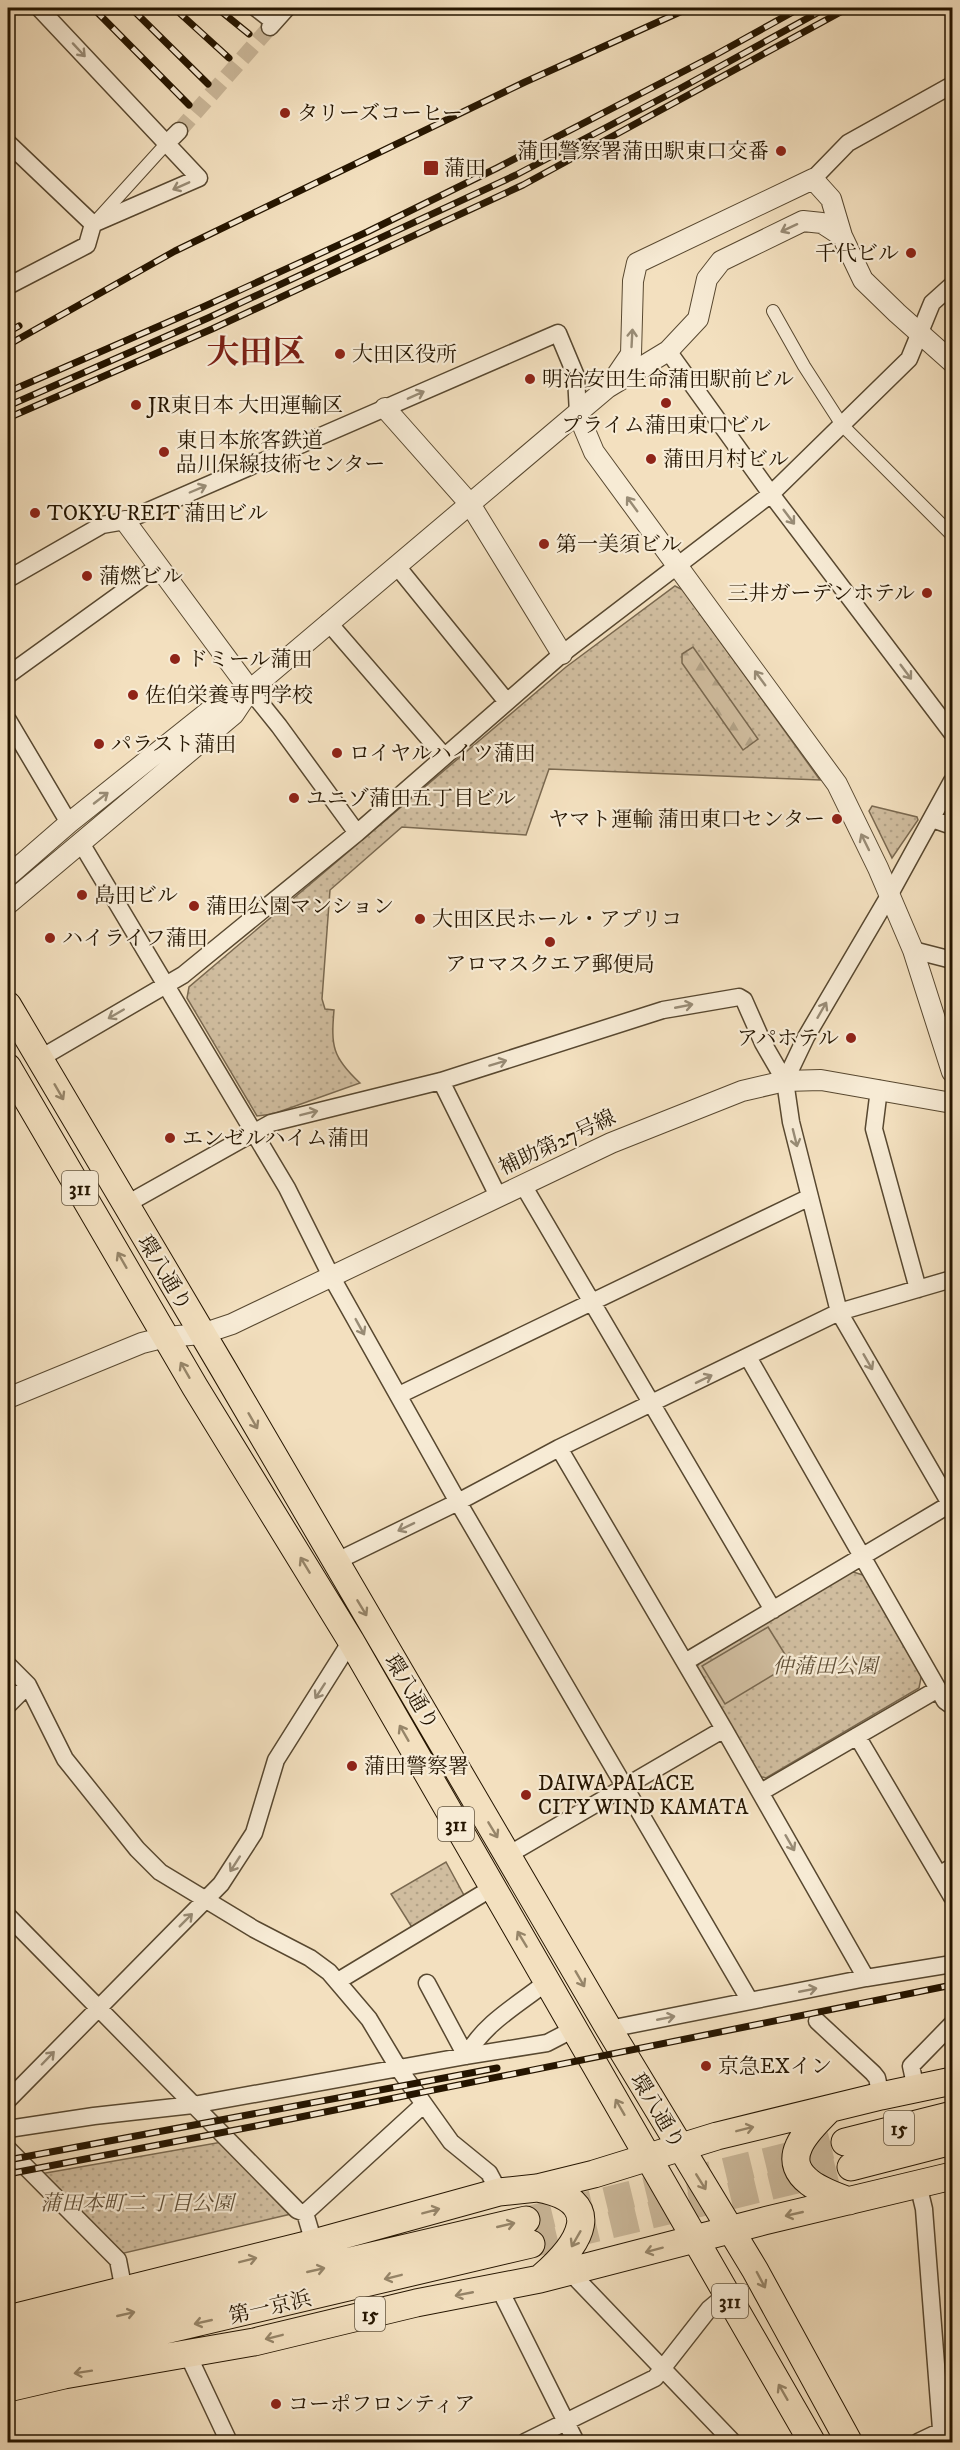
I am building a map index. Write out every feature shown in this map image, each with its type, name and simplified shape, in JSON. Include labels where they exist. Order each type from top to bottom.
[{"type":"highway","points":[[8,2319],[314,2243],[499,2192],[537,2188],[649,2158],[717,2136],[952,2081]]},
{"type":"highway","points":[[829,2109],[799,2146],[795,2159],[799,2170],[808,2182],[823,2192],[849,2201]]},
{"type":"highway","name":"15","points":[[952,2115],[848,2155],[952,2141]]},
{"type":"highway","points":[[731,2230],[952,2176]]},
{"type":"highway","points":[[537,2188],[552,2191],[568,2199],[574,2204],[582,2219],[581,2229],[567,2253],[540,2279]]},
{"type":"highway","name":"15","points":[[8,2388],[64,2375],[254,2342],[416,2304],[540,2279],[731,2230]]},
{"type":"highway","name":"第一京浜","points":[[8,2341],[528,2232],[8,2367]]},
{"type":"main road","name":"環八通り","points":[[8,1005],[609,2029],[756,2270],[849,2442]]},
{"type":"main road","name":"環八通り","points":[[8,1067],[166,1337],[351,1641],[812,2442]]},
{"type":"street","points":[[39,8],[199,178],[93,224]]},
{"type":"street","points":[[256,8],[272,24],[287,8]]},
{"type":"street","points":[[607,388],[631,354],[633,281],[637,263],[813,179],[848,143],[952,85]]},
{"type":"street","points":[[8,286],[87,245],[93,224],[179,131]]},
{"type":"street","points":[[8,143],[93,224]]},
{"type":"street","points":[[813,179],[831,199],[842,236],[863,280],[952,362]]},
{"type":"street","points":[[8,904],[234,714],[250,690],[328,622],[607,388],[668,351],[698,319],[707,279],[720,261],[803,221],[822,223],[842,236]]},
{"type":"street","points":[[39,1059],[183,975],[357,833],[562,654],[771,494],[909,359],[932,303],[952,285]]},
{"type":"street","points":[[773,311],[804,366],[842,425],[952,535]]},
{"type":"street","points":[[8,579],[102,525],[125,521],[558,333],[576,376],[578,414],[594,452],[837,784],[890,894],[913,950],[952,1072]]},
{"type":"street","points":[[668,351],[771,494],[952,733]]},
{"type":"street","points":[[385,408],[470,504],[562,654]]},
{"type":"street","points":[[125,521],[357,833]]},
{"type":"street","points":[[396,565],[507,702]]},
{"type":"street","points":[[8,675],[159,566]]},
{"type":"street","points":[[328,622],[444,756]]},
{"type":"street","points":[[8,876],[69,823],[223,700],[250,690]]},
{"type":"street","points":[[8,720],[69,823]]},
{"type":"street","points":[[784,1081],[806,1036],[890,894],[952,781]]},
{"type":"street","points":[[932,819],[952,826]]},
{"type":"street","points":[[81,843],[287,1188],[331,1276],[458,1502],[750,2001]]},
{"type":"street","points":[[913,950],[952,960]]},
{"type":"street","points":[[125,1205],[272,1123],[441,1081],[663,1010],[733,996],[744,1000],[763,1043],[784,1081],[791,1122],[839,1312],[952,1505],[685,1662]]},
{"type":"street","name":"補助第27号線","points":[[8,1398],[142,1342],[202,1334],[232,1324],[498,1196],[651,1126],[741,1091],[784,1081],[821,1080],[952,1103]]},
{"type":"street","points":[[441,1081],[498,1196]]},
{"type":"street","points":[[879,1089],[874,1129],[918,1289]]},
{"type":"street","points":[[524,1185],[773,1610]]},
{"type":"street","points":[[399,1395],[810,1197]]},
{"type":"street","points":[[335,1562],[458,1502],[559,1448],[839,1312],[952,1279]]},
{"type":"street","points":[[748,1357],[945,1701],[952,1706]]},
{"type":"street","points":[[559,1448],[761,1792],[866,1978]]},
{"type":"street","points":[[8,2100],[221,1884],[254,1833],[276,1760],[351,1641]]},
{"type":"street","points":[[8,1665],[28,1685],[65,1759],[137,1849],[160,1872],[254,1929],[309,1958],[338,1981],[369,2019],[399,2069],[451,2142],[489,2173],[499,2192]]},
{"type":"street","points":[[8,1705],[28,1685]]},
{"type":"street","points":[[761,1792],[938,1689]]},
{"type":"street","points":[[508,1855],[724,1729]]},
{"type":"street","points":[[857,1736],[946,1871],[952,1897]]},
{"type":"street","points":[[338,1981],[492,1888]]},
{"type":"street","points":[[8,1916],[297,2210],[305,2213]]},
{"type":"street","points":[[609,2029],[866,1978],[952,1964]]},
{"type":"street","points":[[466,2056],[495,2019],[548,1981]]},
{"type":"street","points":[[427,1983],[466,2056]]},
{"type":"street","points":[[817,2021],[873,2073],[877,2078],[881,2096]]},
{"type":"street","points":[[916,2089],[911,2066],[952,2024]]},
{"type":"street","points":[[8,2129],[94,2116],[193,2105],[547,2043],[574,2029]]},
{"type":"street","points":[[305,2213],[423,2105]]},
{"type":"street","points":[[8,2149],[118,2260],[124,2291]]},
{"type":"street","points":[[918,2184],[924,2209],[942,2437],[918,2442]]},
{"type":"street","points":[[305,2213],[314,2243]]},
{"type":"street","points":[[569,2271],[733,2442]]},
{"type":"street","points":[[499,2288],[576,2442]]},
{"type":"street","points":[[525,2442],[655,2378],[709,2309],[727,2294]]},
{"type":"street","points":[[188,2355],[229,2442]]},
{"type":"green space","points":[[675,586],[683,590],[820,780],[549,769],[526,835],[402,827],[330,890],[322,999],[325,1009],[334,1010],[335,1050],[344,1066],[360,1083],[273,1114],[257,1116],[187,998],[189,987],[566,667]]},
{"type":"green space","points":[[693,647],[758,739],[743,750],[682,663],[682,654]]},
{"type":"green space","points":[[872,806],[917,817],[918,820],[892,858],[869,811]]},
{"type":"green space","name":"仲蒲田公園","points":[[850,1571],[866,1576],[922,1673],[919,1688],[766,1778],[759,1776],[697,1667],[701,1660]]},
{"type":"green space","points":[[768,1627],[791,1664],[725,1704],[702,1666]]},
{"type":"green space","points":[[446,1862],[466,1899],[413,1929],[391,1894]]},
{"type":"green space","name":"蒲田本町二 丁目公園","points":[[222,2142],[291,2214],[120,2254],[40,2174]]},
{"type":"tunnel","points":[[179,131],[270,27]]},
{"type":"tunnel","points":[[526,2220],[845,2142]]},
{"type":"tunnel","points":[[531,2244],[851,2167]]},
{"type":"railway","points":[[93,8],[189,105]]},
{"type":"railway","points":[[131,8],[208,84]]},
{"type":"railway","points":[[174,8],[229,58]]},
{"type":"railway","points":[[217,8],[249,34]]},
{"type":"railway","points":[[8,345],[175,251],[525,82],[689,8]]},
{"type":"railway","points":[[8,392],[367,232],[497,168],[717,54],[800,8]]},
{"type":"railway","points":[[8,406],[208,318],[516,175],[826,8]]},
{"type":"railway","points":[[8,418],[212,329],[523,185],[848,8]]},
{"type":"railway","points":[[8,332],[19,326]]},
{"type":"railway","points":[[8,2174],[952,1985]]},
{"type":"railway","points":[[8,2160],[497,2068]]},
{"type":"place","name":"タリーズコーヒー","points":[[285,113]]},
{"type":"place","name":"蒲田警察署蒲田駅東口交番","points":[[781,151]]},
{"type":"place","name":"蒲田","points":[[431,168]]},
{"type":"place","name":"千代ビル","points":[[911,253]]},
{"type":"place","name":"大田区役所","points":[[340,354]]},
{"type":"place","name":"明治安田生命蒲田駅前ビル","points":[[530,379]]},
{"type":"place","name":"プライム蒲田東口ビル","points":[[666,403]]},
{"type":"place","name":"JR東日本 大田運輸区","points":[[136,405]]},
{"type":"place","name":"東日本旅客鉄道 品川保線技術センター","points":[[164,452]]},
{"type":"place","name":"蒲田月村ビル","points":[[651,459]]},
{"type":"place","name":"TOKYU REIT 蒲田ビル","points":[[35,513]]},
{"type":"place","name":"第一美須ビル","points":[[544,544]]},
{"type":"place","name":"蒲燃ビル","points":[[87,576]]},
{"type":"place","name":"三井ガーデンホテル","points":[[927,593]]},
{"type":"place","name":"ドミール蒲田","points":[[175,659]]},
{"type":"place","name":"佐伯栄養専門学校","points":[[133,695]]},
{"type":"place","name":"パラスト蒲田","points":[[99,744]]},
{"type":"place","name":"ロイヤルハイツ蒲田","points":[[337,753]]},
{"type":"place","name":"ユニゾ蒲田五丁目ビル","points":[[294,798]]},
{"type":"place","name":"ヤマト運輸 蒲田東口センター","points":[[837,819]]},
{"type":"place","name":"島田ビル","points":[[82,895]]},
{"type":"place","name":"蒲田公園マンション","points":[[194,906]]},
{"type":"place","name":"大田区民ホール・アプリコ","points":[[420,919]]},
{"type":"place","name":"ハイライフ蒲田","points":[[50,938]]},
{"type":"place","name":"アロマスクエア郵便局","points":[[550,942]]},
{"type":"place","name":"アパホテル","points":[[851,1038]]},
{"type":"place","name":"エンゼルハイム蒲田","points":[[170,1138]]},
{"type":"place","name":"蒲田警察署","points":[[352,1766]]},
{"type":"place","name":"DAIWA PALACE CITY WIND KAMATA","points":[[526,1795]]},
{"type":"place","name":"京急EXイン","points":[[706,2066]]},
{"type":"place","name":"コーポフロンティア","points":[[276,2404]]},
{"type":"district","name":"大田区","points":[[256,351]]}]
